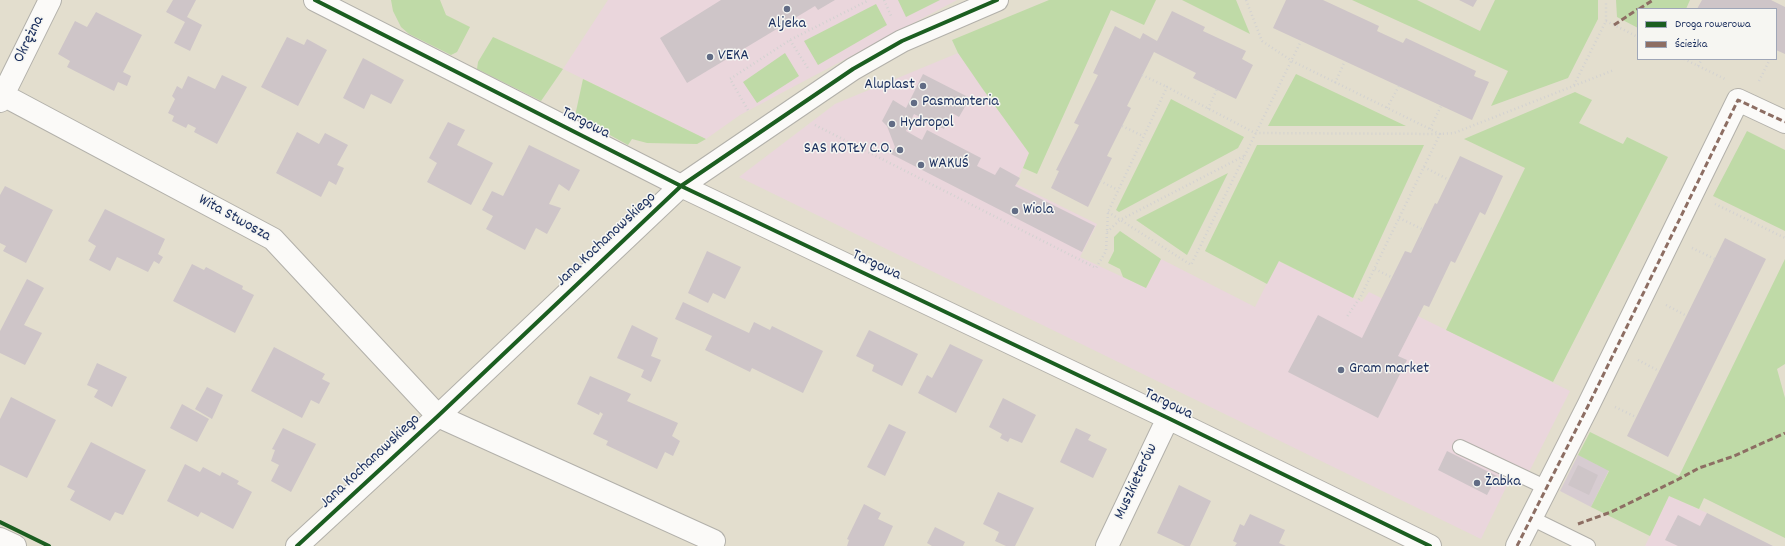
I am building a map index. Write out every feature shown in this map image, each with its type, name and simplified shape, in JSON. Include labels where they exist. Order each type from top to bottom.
[{"type":"street","name":"Okrężna","points":[[2,98],[50,0]]},
{"type":"street","name":"Targowa","points":[[315,0],[344,6],[681,186],[1168,418],[1430,546]]},
{"type":"street","name":"Jana Kochanowskiego","points":[[297,546],[438,416],[681,186],[853,69],[902,41],[997,0]]},
{"type":"street","name":"Wita Stwosza","points":[[2,98],[273,239],[438,416]]},
{"type":"street","points":[[1517,546],[1738,100],[1785,122]]},
{"type":"street","points":[[438,416],[714,541]]},
{"type":"street","name":"Muszkieterów","points":[[1107,546],[1168,418]]},
{"type":"street","points":[[0,539],[15,546]]},
{"type":"lane","points":[[1460,447],[1547,488]]},
{"type":"lane","points":[[1531,518],[1588,546]]},
{"type":"path","points":[[749,110],[730,79],[790,40],[869,0]]},
{"type":"path","points":[[884,0],[894,20]]},
{"type":"path","points":[[1246,0],[1262,40],[1292,61],[1440,134]]},
{"type":"path","points":[[1574,85],[1606,21],[1606,0]]},
{"type":"path","points":[[1606,21],[1637,36]]},
{"type":"path","points":[[790,40],[812,75]]},
{"type":"path","points":[[1108,212],[1191,266],[1301,41]]},
{"type":"path","points":[[1698,66],[1701,60]]},
{"type":"path","points":[[1756,86],[1769,60]]},
{"type":"path","points":[[1335,83],[1345,61]]},
{"type":"path","points":[[1142,75],[1255,133],[1440,134],[1454,133],[1614,70]]},
{"type":"path","points":[[1387,108],[1399,86]]},
{"type":"path","points":[[814,124],[1096,268],[1106,251],[1108,212],[1166,87]]},
{"type":"path","points":[[1208,109],[1217,89]]},
{"type":"path","points":[[1430,129],[1441,106]]},
{"type":"path","points":[[1122,126],[1143,136]]},
{"type":"path","points":[[1346,318],[1361,296],[1375,269],[1440,134]]},
{"type":"path","points":[[1106,232],[1120,220],[1244,156]]},
{"type":"path","points":[[1424,167],[1449,180]]},
{"type":"path","points":[[1100,182],[1118,190]]},
{"type":"path","points":[[1713,204],[1785,238]]},
{"type":"path","points":[[1399,218],[1422,229]]},
{"type":"path","points":[[1690,247],[1715,259]]},
{"type":"path","points":[[1375,269],[1392,278]]},
{"type":"path","points":[[1662,303],[1687,316]]},
{"type":"path","points":[[1634,358],[1659,371]]},
{"type":"path","points":[[1610,404],[1636,417]]},
{"type":"shaded area","points":[[608,0],[957,0],[740,115],[706,139],[563,69]]},
{"type":"shaded area","points":[[958,53],[1029,153],[1016,184],[1097,224],[1080,257],[1146,288],[1161,259],[1255,307],[1278,261],[1362,302],[1369,292],[1570,391],[1528,474],[1515,469],[1481,539],[739,177],[835,104]]},
{"type":"shaded area","points":[[1578,455],[1609,470],[1591,507],[1560,491]]},
{"type":"shaded area","points":[[1669,496],[1707,513],[1690,546],[1645,546]]},
{"type":"green space","points":[[391,0],[440,0],[446,15],[470,27],[457,52],[451,55],[409,34],[401,27],[393,11]]},
{"type":"green space","points":[[898,0],[940,0],[906,17]]},
{"type":"green space","points":[[1049,0],[1156,0],[1144,25],[1111,10],[1037,174],[1023,168],[1029,153],[958,53],[952,40]]},
{"type":"green space","points":[[1182,0],[1236,0],[1250,34]]},
{"type":"green space","points":[[1352,0],[1417,0],[1480,31],[1495,0],[1598,0],[1598,19],[1568,78],[1491,106],[1508,71]]},
{"type":"green space","points":[[1616,0],[1690,0],[1686,8],[1637,8],[1637,27],[1617,17]]},
{"type":"green space","points":[[876,4],[887,25],[818,65],[804,41]]},
{"type":"green space","points":[[493,37],[563,69],[541,101],[477,69],[478,62]]},
{"type":"green space","points":[[785,53],[799,76],[757,103],[743,82]]},
{"type":"green space","points":[[1296,74],[1406,126],[1268,126]]},
{"type":"green space","points":[[583,79],[706,139],[697,144],[647,143],[632,139],[628,145],[575,116]]},
{"type":"green space","points":[[1575,92],[1592,100],[1579,123],[1623,144],[1627,137],[1668,157],[1553,382],[1446,330],[1525,168],[1464,139]]},
{"type":"green space","points":[[1171,99],[1244,137],[1238,148],[1119,212],[1116,210]]},
{"type":"green space","points":[[1747,131],[1785,150],[1785,231],[1713,196]]},
{"type":"green space","points":[[1257,145],[1424,145],[1353,298],[1279,261],[1267,284],[1205,251]]},
{"type":"green space","points":[[1228,173],[1187,255],[1136,220]]},
{"type":"green space","points":[[1120,231],[1161,259],[1146,288],[1123,277],[1120,269],[1108,263],[1114,251],[1114,237]]},
{"type":"green space","points":[[1785,259],[1785,364],[1777,369],[1785,398],[1785,538],[1704,498],[1699,509],[1669,496],[1650,536],[1591,507],[1609,471],[1578,455],[1590,432],[1679,476]]},
{"type":"building","points":[[173,0],[196,0],[187,17],[202,25],[190,51],[174,43],[185,22],[166,12]]},
{"type":"building","points":[[721,0],[835,0],[818,10],[815,6],[687,83],[660,38]]},
{"type":"building","points":[[1286,0],[1323,0],[1379,26],[1377,31],[1403,43],[1406,38],[1476,71],[1474,76],[1489,82],[1472,120],[1273,28]]},
{"type":"building","points":[[1459,0],[1477,0],[1473,7]]},
{"type":"building","points":[[1702,0],[1771,0],[1785,7],[1785,54],[1777,50],[1777,8],[1698,8]]},
{"type":"building","points":[[1172,11],[1205,27],[1203,31],[1246,51],[1242,59],[1253,65],[1236,99],[1193,78],[1196,73],[1154,52],[1127,106],[1131,108],[1107,156],[1112,158],[1088,207],[1051,188],[1059,171],[1056,170],[1079,125],[1074,123],[1098,75],[1093,73],[1115,26],[1140,39],[1143,33],[1157,41]]},
{"type":"building","points":[[96,12],[142,35],[123,72],[131,76],[127,86],[118,82],[114,91],[67,67],[70,61],[58,54],[75,21],[87,27]]},
{"type":"building","points":[[287,37],[304,45],[307,39],[327,50],[298,106],[261,87]]},
{"type":"building","points":[[363,58],[404,80],[391,104],[371,94],[364,109],[343,98]]},
{"type":"building","points":[[923,74],[970,98],[959,117],[952,113],[944,129],[914,114],[906,131],[922,140],[927,130],[981,158],[977,166],[995,175],[1000,167],[1020,178],[1015,186],[1095,226],[1082,252],[891,154],[895,147],[887,126],[882,121],[893,100],[906,108]]},
{"type":"building","points":[[222,75],[247,87],[217,144],[194,132],[196,128],[188,124],[186,128],[172,121],[174,116],[168,113],[175,99],[172,96],[177,86],[182,89],[188,76],[215,89]]},
{"type":"building","points":[[448,122],[465,130],[457,145],[493,163],[471,205],[427,182],[437,163],[429,158]]},
{"type":"building","points":[[297,132],[319,144],[325,133],[348,145],[337,165],[344,168],[336,185],[329,181],[321,197],[276,173]]},
{"type":"building","points":[[529,145],[580,170],[569,191],[559,184],[549,204],[561,208],[547,234],[536,228],[525,250],[486,229],[493,216],[482,210],[492,191],[503,196]]},
{"type":"building","points":[[1460,156],[1503,176],[1485,215],[1480,212],[1455,263],[1451,261],[1429,307],[1424,305],[1398,356],[1407,360],[1378,418],[1288,372],[1318,315],[1362,338],[1405,251],[1411,253]]},
{"type":"building","points":[[5,186],[53,210],[26,263],[3,251],[6,246],[0,243],[0,195]]},
{"type":"building","points":[[105,209],[165,239],[158,254],[163,257],[159,264],[154,261],[148,272],[117,257],[110,271],[89,260],[96,246],[88,241]]},
{"type":"building","points":[[1725,238],[1766,259],[1668,457],[1627,436]]},
{"type":"building","points":[[707,251],[741,267],[725,299],[713,293],[708,303],[688,293]]},
{"type":"building","points":[[192,264],[204,270],[206,267],[243,286],[242,289],[254,295],[235,333],[173,301]]},
{"type":"building","points":[[27,279],[44,288],[24,325],[42,333],[25,365],[0,353],[0,331]]},
{"type":"building","points":[[683,302],[749,333],[754,322],[770,330],[772,326],[823,351],[803,393],[752,368],[750,372],[705,350],[712,336],[675,319]]},
{"type":"building","points":[[632,325],[658,338],[651,356],[661,360],[651,382],[641,377],[644,370],[617,358]]},
{"type":"building","points":[[869,330],[918,354],[902,386],[872,371],[874,365],[856,356]]},
{"type":"building","points":[[950,344],[983,360],[956,413],[918,393],[927,375],[932,378]]},
{"type":"building","points":[[274,347],[325,374],[322,379],[330,383],[319,404],[311,400],[302,418],[251,391]]},
{"type":"building","points":[[97,363],[127,377],[112,407],[94,397],[98,390],[87,385]]},
{"type":"building","points":[[590,376],[631,394],[627,401],[678,423],[672,436],[680,441],[673,456],[665,452],[657,469],[606,445],[608,441],[593,434],[603,414],[600,412],[599,415],[577,404]]},
{"type":"building","points":[[207,387],[223,395],[212,419],[195,409]]},
{"type":"building","points":[[11,397],[56,420],[27,478],[0,465],[0,419]]},
{"type":"building","points":[[1003,398],[1036,415],[1022,443],[1010,438],[1008,442],[1000,438],[1002,434],[989,427]]},
{"type":"building","points":[[182,404],[209,419],[197,442],[170,428]]},
{"type":"building","points":[[889,424],[906,432],[885,476],[867,467]]},
{"type":"building","points":[[283,428],[316,444],[291,492],[271,481],[279,465],[271,461],[275,450],[272,449]]},
{"type":"building","points":[[1076,428],[1091,435],[1088,440],[1107,449],[1093,478],[1060,462]]},
{"type":"building","points":[[91,442],[146,470],[123,515],[115,512],[110,521],[70,500],[75,491],[67,487]]},
{"type":"building","points":[[1447,451],[1497,476],[1487,495],[1438,470]]},
{"type":"building","points":[[185,464],[200,472],[203,467],[220,476],[222,472],[239,481],[237,484],[252,492],[233,529],[201,512],[198,517],[167,501]]},
{"type":"building","points":[[1578,465],[1598,475],[1589,495],[1568,485]]},
{"type":"building","points":[[1179,485],[1211,501],[1190,546],[1185,546],[1157,533]]},
{"type":"building","points":[[998,492],[1034,508],[1015,546],[1006,546],[995,541],[999,532],[983,524]]},
{"type":"building","points":[[864,504],[881,513],[878,519],[893,526],[884,546],[847,546],[849,540],[847,539]]},
{"type":"building","points":[[1707,513],[1773,546],[1678,546],[1665,540],[1678,515],[1700,526]]},
{"type":"building","points":[[1250,514],[1285,530],[1279,543],[1286,546],[1235,546],[1237,543],[1233,541],[1240,524],[1244,526]]},
{"type":"building","points":[[935,527],[965,542],[963,546],[932,546],[927,543]]},
{"type":"marked path","points":[[1641,8],[1653,0]]},
{"type":"marked path","points":[[1614,25],[1637,10]]},
{"type":"marked path","points":[[1517,546],[1588,406],[1738,100],[1785,122]]},
{"type":"marked path","points":[[1578,524],[1611,512],[1699,468],[1734,456],[1785,433]]},
{"type":"cycle path","points":[[315,0],[681,186],[1168,418],[1430,546]]},
{"type":"cycle path","points":[[297,546],[438,416],[681,186],[853,69],[902,41],[997,0]]},
{"type":"cycle path","points":[[0,522],[49,546]]},
{"type":"place","name":"Aljeka","points":[[787,9]]},
{"type":"place","name":"VEKA","points":[[710,57]]},
{"type":"place","name":"Aluplast","points":[[923,86]]},
{"type":"place","name":"Pasmanteria","points":[[914,103]]},
{"type":"place","name":"Hydropol","points":[[892,124]]},
{"type":"place","name":"SAS KOTŁY C.O.","points":[[900,150]]},
{"type":"place","name":"WAKUŚ","points":[[921,165]]},
{"type":"place","name":"Wiola","points":[[1015,211]]},
{"type":"place","name":"Gram market","points":[[1341,370]]},
{"type":"place","name":"Żabka","points":[[1477,483]]}]
